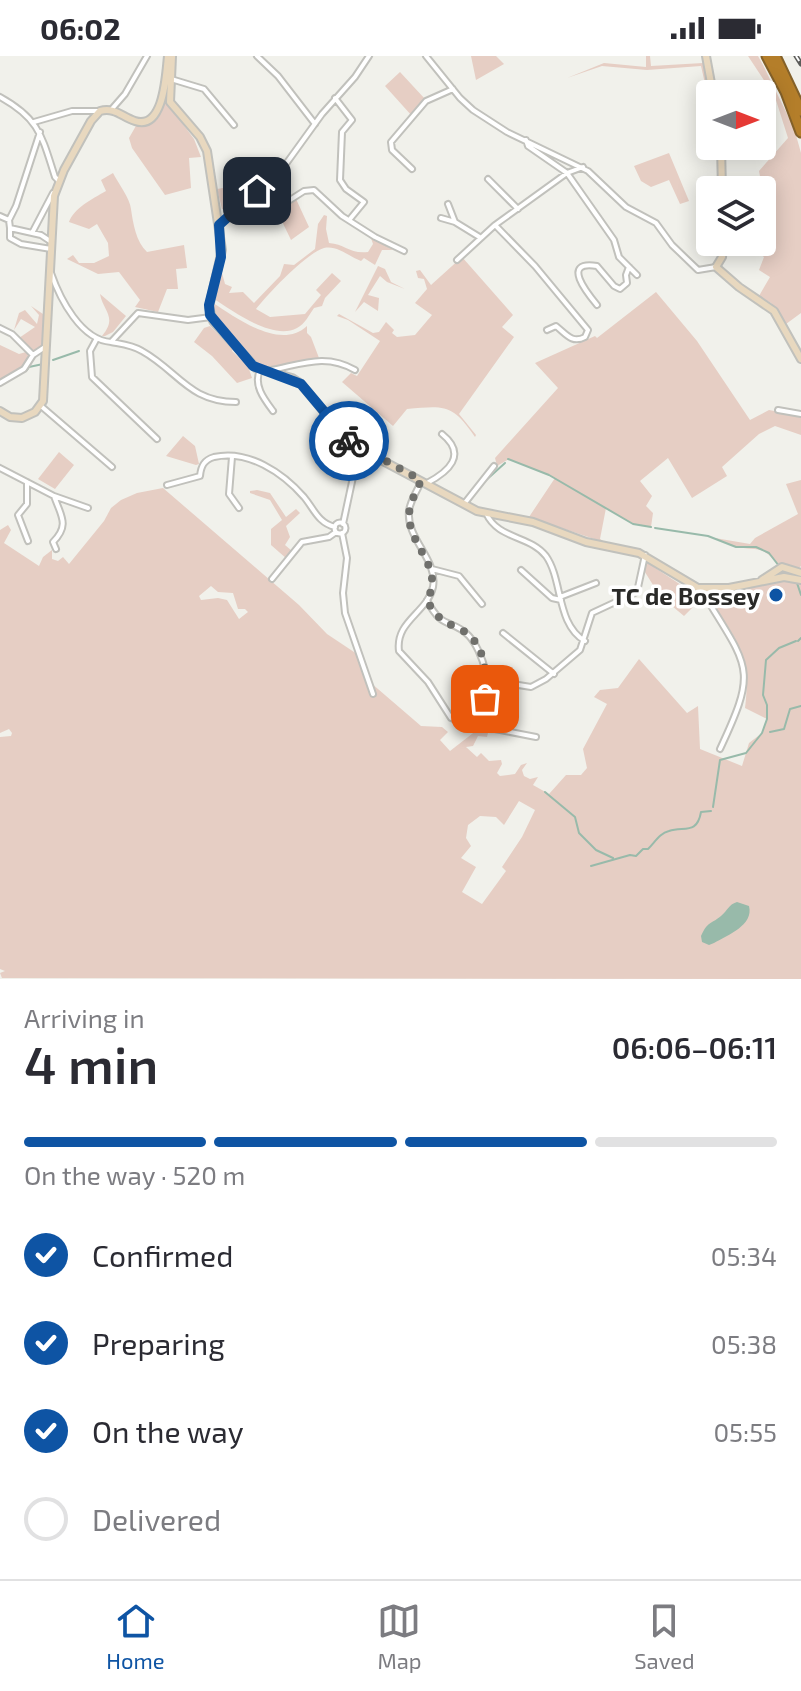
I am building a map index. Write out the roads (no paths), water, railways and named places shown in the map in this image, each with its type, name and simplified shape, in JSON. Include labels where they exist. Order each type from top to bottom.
[{"type":"highway","points":[[767,56],[786,92],[801,132]]},
{"type":"highway","points":[[775,56],[801,111]]},
{"type":"street","points":[[111,110],[125,94],[147,56]]},
{"type":"street","points":[[34,122],[72,111],[111,110],[138,122],[153,119],[160,106],[170,56]]},
{"type":"street","points":[[170,56],[172,106],[197,132],[205,146],[219,225],[221,257],[209,305],[211,317],[263,371],[292,378],[301,384],[334,426],[359,449],[486,513],[533,522],[586,542],[645,555],[692,586],[704,589],[735,587],[784,577],[801,580]]},
{"type":"street","points":[[257,56],[278,76],[315,124]]},
{"type":"street","points":[[219,225],[287,164],[369,56]]},
{"type":"street","points":[[426,56],[478,113],[507,132],[583,167],[628,209],[656,223],[672,245],[699,270],[716,267],[722,256]]},
{"type":"street","points":[[706,56],[710,80]]},
{"type":"street","points":[[171,79],[204,89],[234,125]]},
{"type":"street","points":[[412,169],[392,150],[391,142],[423,104],[453,89]]},
{"type":"street","points":[[0,97],[34,122],[41,132],[59,181]]},
{"type":"street","points":[[335,98],[352,120],[342,132],[340,180],[346,189],[364,202],[350,219]]},
{"type":"street","points":[[0,411],[10,417],[22,418],[41,406],[45,387],[50,241],[55,191],[91,121],[100,111]]},
{"type":"street","points":[[41,132],[9,220],[9,237],[18,243],[51,249]]},
{"type":"street","points":[[526,140],[528,146],[567,173],[614,240],[619,257],[637,275]]},
{"type":"street","points":[[457,260],[495,225],[567,173],[583,167]]},
{"type":"street","points":[[488,179],[518,209]]},
{"type":"street","points":[[257,191],[276,209],[304,191],[314,190],[375,237],[404,251]]},
{"type":"street","points":[[32,233],[55,191]]},
{"type":"street","points":[[448,204],[455,222]]},
{"type":"street","points":[[0,216],[9,220]]},
{"type":"street","points":[[441,218],[455,222],[481,238]]},
{"type":"street","points":[[495,225],[540,271],[588,330],[585,337],[579,340],[568,337],[556,326],[547,330]]},
{"type":"street","points":[[10,228],[50,241]]},
{"type":"street","points":[[597,305],[580,285],[578,277],[582,268],[597,266],[620,289],[627,283],[629,267]]},
{"type":"street","points":[[716,267],[774,311],[800,355]]},
{"type":"street","points":[[50,271],[60,297],[96,340],[143,351],[200,396],[215,401],[236,402]]},
{"type":"street","points":[[111,342],[138,313],[188,320],[211,317]]},
{"type":"street","points":[[0,328],[12,334],[33,355]]},
{"type":"street","points":[[96,340],[90,354],[92,377],[157,439]]},
{"type":"street","points":[[0,383],[24,369],[33,355],[47,346]]},
{"type":"street","points":[[273,411],[258,387],[257,377],[263,371],[328,360],[355,370]]},
{"type":"street","points":[[41,406],[112,467]]},
{"type":"street","points":[[778,410],[801,414]]},
{"type":"street","points":[[442,434],[451,447],[452,465],[443,475],[424,481],[411,504],[409,515],[414,535],[432,569],[432,588],[427,600],[401,632],[398,649],[428,682],[448,716],[457,721],[536,737]]},
{"type":"street","points":[[272,579],[302,542],[329,537],[345,529],[343,524],[359,449]]},
{"type":"street","points":[[167,485],[200,476],[202,465],[209,459],[232,457],[253,461],[278,473],[301,494],[322,521],[338,531]]},
{"type":"street","points":[[232,457],[229,494],[239,508]]},
{"type":"street","points":[[464,504],[494,466]]},
{"type":"street","points":[[0,468],[54,496],[88,508]]},
{"type":"street","points":[[27,482],[27,505],[18,515],[28,541]]},
{"type":"street","points":[[54,496],[64,525],[53,542],[56,549]]},
{"type":"street","points":[[486,513],[489,521],[499,530],[535,546],[545,554],[575,632],[585,641]]},
{"type":"street","points":[[343,524],[338,523],[338,531],[347,558],[343,593],[345,613],[373,694]]},
{"type":"street","points":[[487,680],[531,687],[554,674],[580,650],[585,641],[589,616],[594,611],[637,592],[640,566],[645,555]]},
{"type":"street","points":[[760,581],[782,567],[801,573]]},
{"type":"street","points":[[432,569],[458,575],[482,604]]},
{"type":"street","points":[[521,570],[554,599],[561,599],[596,583]]},
{"type":"street","points":[[704,589],[706,598],[739,652],[744,671],[741,703],[720,749]]},
{"type":"street","points":[[427,600],[439,620],[463,631],[482,655],[487,680],[482,707],[457,721]]},
{"type":"street","points":[[503,633],[554,674]]},
{"type":"waterway","points":[[53,360],[79,351]]},
{"type":"waterway","points":[[27,370],[43,364]]},
{"type":"waterway","points":[[508,459],[549,475],[633,524],[651,527]]},
{"type":"waterway","points":[[484,482],[505,463]]},
{"type":"waterway","points":[[469,502],[475,493]]},
{"type":"waterway","points":[[655,528],[708,536],[736,547],[756,547],[769,553],[779,566]]},
{"type":"waterway","points":[[797,583],[801,595]]},
{"type":"waterway","points":[[798,641],[801,638]]},
{"type":"waterway","points":[[713,807],[720,760],[746,753],[762,733],[767,719],[763,695],[766,660],[779,648],[796,641]]},
{"type":"waterway","points":[[770,732],[784,729],[790,709],[801,706]]},
{"type":"waterway","points":[[545,792],[575,817],[579,833],[596,850],[613,858]]},
{"type":"waterway","points":[[591,866],[636,856],[663,834],[693,827],[701,812],[711,811]]},
{"type":"railway","points":[[796,56],[801,64]]},
{"type":"place","name":"TC de Bossey","points":[[776,595]]}]
